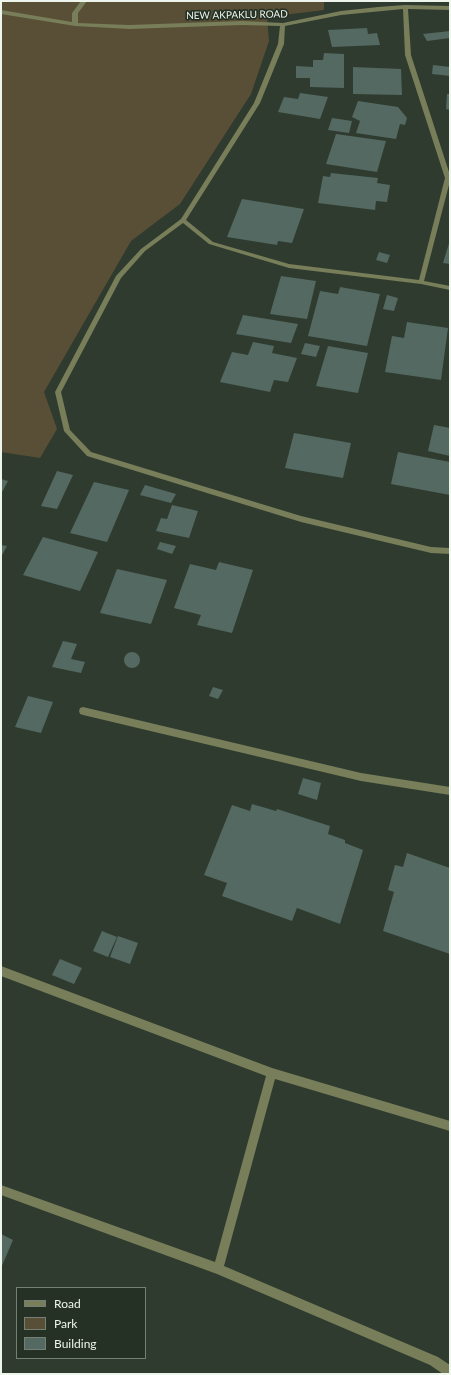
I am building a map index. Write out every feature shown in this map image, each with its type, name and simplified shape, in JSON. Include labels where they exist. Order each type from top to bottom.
[{"type":"street","points":[[75,24],[76,13],[84,1]]},
{"type":"street","points":[[405,7],[408,55],[448,178],[421,282]]},
{"type":"street","name":"NEW AKPAKLU ROAD","points":[[1,12],[75,24],[129,27],[242,22],[283,25],[341,13],[405,7],[450,8]]},
{"type":"street","points":[[283,25],[281,44],[257,103],[183,220],[143,250],[118,277],[58,392],[66,431],[89,454],[164,478],[301,518],[431,550],[450,551]]},
{"type":"street","points":[[183,220],[211,243],[289,266],[421,282],[450,288]]},
{"type":"street","points":[[83,710],[361,777],[450,790]]},
{"type":"street","points":[[1,971],[272,1073],[450,1126]]},
{"type":"street","points":[[218,1269],[272,1073]]},
{"type":"street","points":[[1,1190],[218,1269],[434,1361],[450,1372]]},
{"type":"green space","points":[[1,1],[324,1],[324,10],[267,17],[269,41],[251,94],[180,204],[131,241],[44,392],[57,429],[40,458],[1,452]]},
{"type":"building","points":[[367,28],[368,34],[377,33],[380,45],[332,47],[328,30]]},
{"type":"building","points":[[450,31],[450,38],[427,41],[423,34]]},
{"type":"building","points":[[324,53],[344,54],[344,88],[310,87],[310,78],[296,78],[296,66],[313,67],[313,60],[323,60]]},
{"type":"building","points":[[433,65],[450,67],[450,76],[432,74]]},
{"type":"building","points":[[353,67],[401,69],[402,95],[353,94]]},
{"type":"building","points":[[300,93],[328,97],[320,119],[278,112],[284,97],[298,99]]},
{"type":"building","points":[[447,94],[450,94],[450,110],[446,109]]},
{"type":"building","points":[[358,101],[398,107],[407,118],[405,125],[400,124],[396,139],[356,133],[360,121],[352,117]]},
{"type":"building","points":[[332,118],[352,121],[349,133],[328,130]]},
{"type":"building","points":[[336,134],[386,141],[377,172],[326,164]]},
{"type":"building","points":[[331,173],[378,178],[377,183],[390,185],[387,202],[376,201],[375,210],[318,203],[323,176],[330,177]]},
{"type":"building","points":[[242,199],[304,209],[292,243],[278,241],[277,245],[227,237]]},
{"type":"building","points":[[450,240],[450,264],[443,263]]},
{"type":"building","points":[[379,252],[390,255],[387,263],[376,260]]},
{"type":"building","points":[[281,276],[316,281],[307,319],[270,314]]},
{"type":"building","points":[[340,287],[380,294],[367,346],[308,336],[320,291],[338,294]]},
{"type":"building","points":[[387,295],[398,298],[394,311],[383,309]]},
{"type":"building","points":[[243,315],[298,324],[291,343],[236,334]]},
{"type":"building","points":[[407,322],[448,328],[441,380],[385,372],[392,336],[404,338]]},
{"type":"building","points":[[253,342],[274,346],[272,353],[297,358],[288,382],[274,380],[270,392],[220,382],[232,352],[248,355]]},
{"type":"building","points":[[305,343],[320,346],[316,357],[301,354]]},
{"type":"building","points":[[328,346],[368,353],[358,393],[316,386]]},
{"type":"building","points":[[434,425],[450,428],[450,456],[428,451]]},
{"type":"building","points":[[294,433],[351,443],[343,478],[285,468]]},
{"type":"building","points":[[398,452],[450,462],[450,495],[391,484]]},
{"type":"building","points":[[57,471],[73,475],[57,509],[41,506]]},
{"type":"building","points":[[1,479],[8,481],[1,494]]},
{"type":"building","points":[[94,482],[129,490],[107,542],[70,533]]},
{"type":"building","points":[[145,485],[176,494],[171,503],[140,495]]},
{"type":"building","points":[[172,505],[198,511],[189,538],[156,531],[161,518],[167,519]]},
{"type":"building","points":[[43,537],[98,552],[80,591],[23,575]]},
{"type":"building","points":[[160,542],[176,546],[172,554],[157,549]]},
{"type":"building","points":[[1,545],[7,546],[1,557]]},
{"type":"building","points":[[219,562],[253,570],[232,633],[197,625],[201,615],[174,608],[190,564],[216,570]]},
{"type":"building","points":[[117,569],[167,580],[151,624],[100,613]]},
{"type":"building","points":[[63,641],[77,644],[71,659],[85,662],[81,673],[52,667]]},
{"type":"building","points":[[129,652],[135,652],[140,657],[138,666],[135,668],[129,668],[124,663],[124,657]]},
{"type":"building","points":[[213,687],[223,690],[218,699],[209,696]]},
{"type":"building","points":[[28,696],[53,702],[41,733],[15,727]]},
{"type":"building","points":[[303,778],[321,783],[317,800],[298,794]]},
{"type":"building","points":[[252,804],[276,811],[277,809],[330,826],[328,834],[345,840],[345,843],[363,850],[340,924],[297,908],[292,921],[222,896],[227,883],[204,875],[232,805],[250,811]]},
{"type":"building","points":[[407,853],[450,868],[450,954],[383,931],[394,892],[388,890],[395,865],[403,867]]},
{"type":"building","points":[[102,931],[117,937],[108,957],[93,951]]},
{"type":"building","points":[[118,936],[138,943],[130,964],[110,957]]},
{"type":"building","points":[[60,959],[82,968],[74,984],[52,975]]},
{"type":"building","points":[[1,1234],[13,1240],[1,1268]]}]
